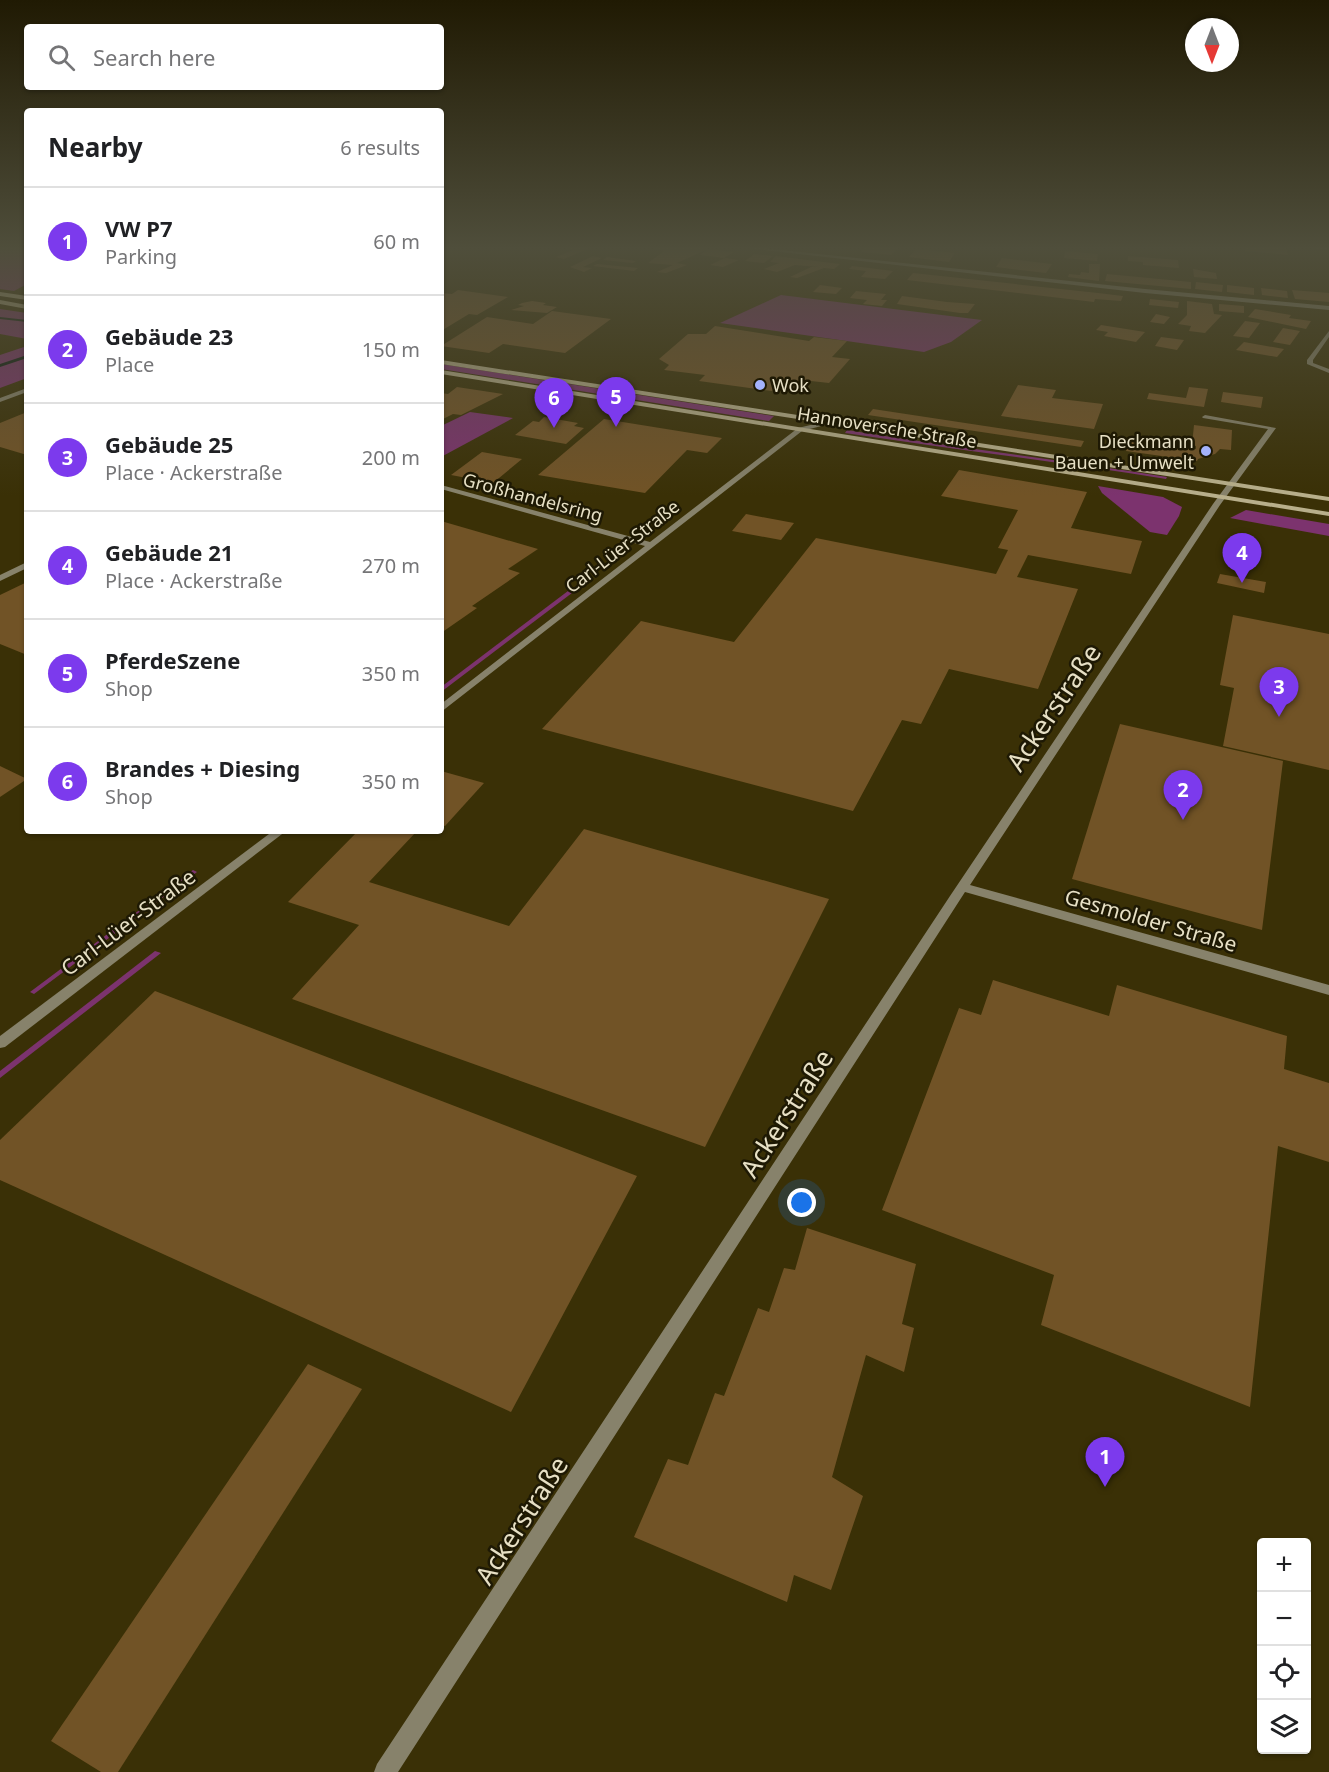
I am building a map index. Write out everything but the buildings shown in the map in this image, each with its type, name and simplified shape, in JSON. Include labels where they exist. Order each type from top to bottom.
[{"type":"main road","name":"Hannoversche Straße","points":[[444,362],[831,422],[1228,490],[1329,514]]},
{"type":"main road","name":"Hannoversche Straße","points":[[444,372],[800,429],[1228,490],[1329,499]]},
{"type":"street","points":[[1329,333],[1310,360],[1310,364],[1317,369],[1329,371]]},
{"type":"street","points":[[0,400],[24,391]]},
{"type":"street","points":[[1204,417],[1273,428],[1228,490]]},
{"type":"street","name":"Carl-Lüer-Straße","points":[[444,707],[800,429],[831,422]]},
{"type":"street","name":"Großhandelsring","points":[[444,488],[651,544]]},
{"type":"street","name":"Ackerstraße","points":[[385,1772],[963,887],[1228,490]]},
{"type":"street","points":[[0,578],[24,566]]},
{"type":"street","name":"Carl-Lüer-Straße","points":[[0,1043],[276,834]]},
{"type":"street","name":"Gesmolder Straße","points":[[963,887],[1329,990]]},
{"type":"shaded area","points":[[0,331],[24,331],[24,338],[0,334]]},
{"type":"shaded area","points":[[774,331],[967,331],[951,342],[924,352]]},
{"type":"shaded area","points":[[24,347],[24,379],[0,388],[0,355]]},
{"type":"shaded area","points":[[444,364],[774,416],[769,421],[444,369]]},
{"type":"shaded area","points":[[470,412],[513,418],[444,455],[444,425]]},
{"type":"shaded area","points":[[847,430],[1167,477],[1166,479],[845,433]]},
{"type":"shaded area","points":[[1098,486],[1163,497],[1182,507],[1167,535],[1150,532],[1102,493]]},
{"type":"shaded area","points":[[1246,510],[1329,524],[1329,536],[1230,518]]},
{"type":"shaded area","points":[[568,591],[572,593],[444,690],[444,685]]},
{"type":"shaded area","points":[[193,870],[197,872],[34,994],[30,992]]},
{"type":"shaded area","points":[[155,951],[161,953],[0,1078],[0,1071]]},
{"type":"waterway","points":[[0,366],[24,357]]},
{"type":"place","name":"Wok","points":[[760,385]]},
{"type":"place","name":"PferdeSzene","points":[[616,427]]},
{"type":"place","name":"Brandes + Diesing","points":[[554,428]]},
{"type":"place","name":"Dieckmann Bauen + Umwelt","points":[[1206,451]]},
{"type":"place","name":"Gebäude 21","points":[[1242,583]]},
{"type":"place","name":"Gebäude 25","points":[[1279,717]]},
{"type":"place","name":"Gebäude 23","points":[[1183,820]]},
{"type":"place","name":"VW P7","points":[[1105,1487]]}]
